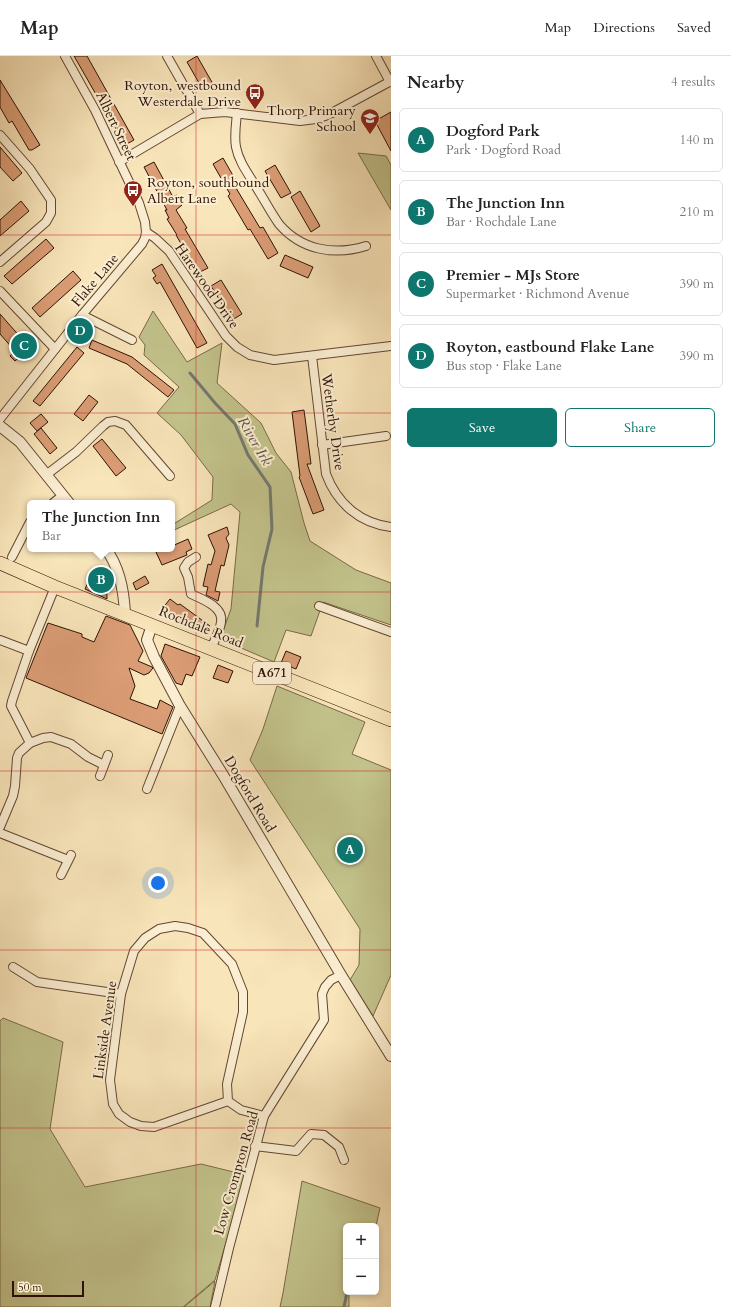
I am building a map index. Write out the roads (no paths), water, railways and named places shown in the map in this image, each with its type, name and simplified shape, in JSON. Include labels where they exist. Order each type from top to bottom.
[{"type":"main road","name":"Rochdale Road","points":[[0,564],[391,720]]},
{"type":"street","name":"Albert Street","points":[[65,56],[95,110],[119,162],[142,212],[146,232]]},
{"type":"street","points":[[167,56],[200,114]]},
{"type":"street","points":[[119,162],[200,114],[225,112],[300,121],[316,119],[330,114],[391,81],[376,56]]},
{"type":"street","points":[[237,113],[235,140],[238,156],[280,224],[296,238],[325,250],[340,251],[366,246]]},
{"type":"street","points":[[0,135],[30,169],[51,200],[52,209],[46,222],[0,262]]},
{"type":"street","name":"Flake Lane","points":[[0,419],[82,315],[142,244],[146,232]]},
{"type":"street","name":"Harewood Drive","points":[[146,232],[169,251],[221,330],[237,347],[250,355],[274,360],[391,346]]},
{"type":"street","points":[[1,293],[55,349]]},
{"type":"street","points":[[82,315],[132,340]]},
{"type":"street","name":"Wetherby Drive","points":[[312,356],[322,446],[326,474],[330,484],[341,501],[351,511],[363,519],[381,526],[391,527]]},
{"type":"street","points":[[46,475],[76,452],[108,422],[115,421],[126,425],[170,476]]},
{"type":"street","points":[[0,426],[20,442],[66,499]]},
{"type":"street","points":[[322,446],[386,436]]},
{"type":"street","points":[[12,557],[27,528]]},
{"type":"street","points":[[107,552],[124,590],[125,614]]},
{"type":"street","points":[[196,558],[188,562],[184,568],[188,577],[191,594],[208,602],[220,613],[222,622],[211,649]]},
{"type":"street","points":[[30,743],[11,706],[29,651],[55,587]]},
{"type":"street","points":[[320,606],[391,632]]},
{"type":"street","name":"Dogford Road","points":[[152,625],[147,640],[154,657],[180,706],[223,775],[341,974],[389,1049]]},
{"type":"street","points":[[0,640],[29,651]]},
{"type":"street","points":[[147,789],[180,706]]},
{"type":"street","points":[[0,827],[13,796],[17,758],[19,753],[30,743],[51,737],[71,744],[88,757],[104,765]]},
{"type":"street","points":[[100,776],[108,755]]},
{"type":"street","points":[[0,833],[69,858],[61,875]]},
{"type":"street","name":"Linkside Avenue","points":[[175,926],[188,928],[203,933],[232,964],[243,992],[243,1012],[227,1084],[228,1101],[154,1126],[141,1126],[130,1122],[119,1114],[113,1104],[110,1080],[121,994],[134,951],[145,938],[159,929],[175,926]]},
{"type":"street","points":[[12,967],[37,982],[121,994]]},
{"type":"street","name":"Low Crompton Road","points":[[215,1307],[255,1146],[264,1116],[324,1020],[322,994],[325,987],[331,980],[341,974]]},
{"type":"street","points":[[228,1101],[241,1110],[264,1116]]},
{"type":"street","points":[[255,1146],[296,1151],[311,1134],[324,1135],[340,1147],[344,1160]]},
{"type":"waterway","name":"River Irk","points":[[190,373],[235,424],[248,455],[270,487],[272,529],[263,567],[257,626]]},
{"type":"waterway","name":"River Irk","points":[[344,1307],[346,1295]]},
{"type":"place","name":"Royton, westbound Westerdale Drive","points":[[255,110]]},
{"type":"place","name":"Thorp Primary School","points":[[370,135]]},
{"type":"place","name":"Royton, southbound Albert Lane","points":[[133,207]]},
{"type":"place","name":"Royton, eastbound Flake Lane","points":[[80,331]]},
{"type":"place","name":"Premier - MJs Store","points":[[24,346]]},
{"type":"place","name":"The Junction Inn","points":[[101,580]]},
{"type":"place","name":"Dogford Park","points":[[350,850]]}]
